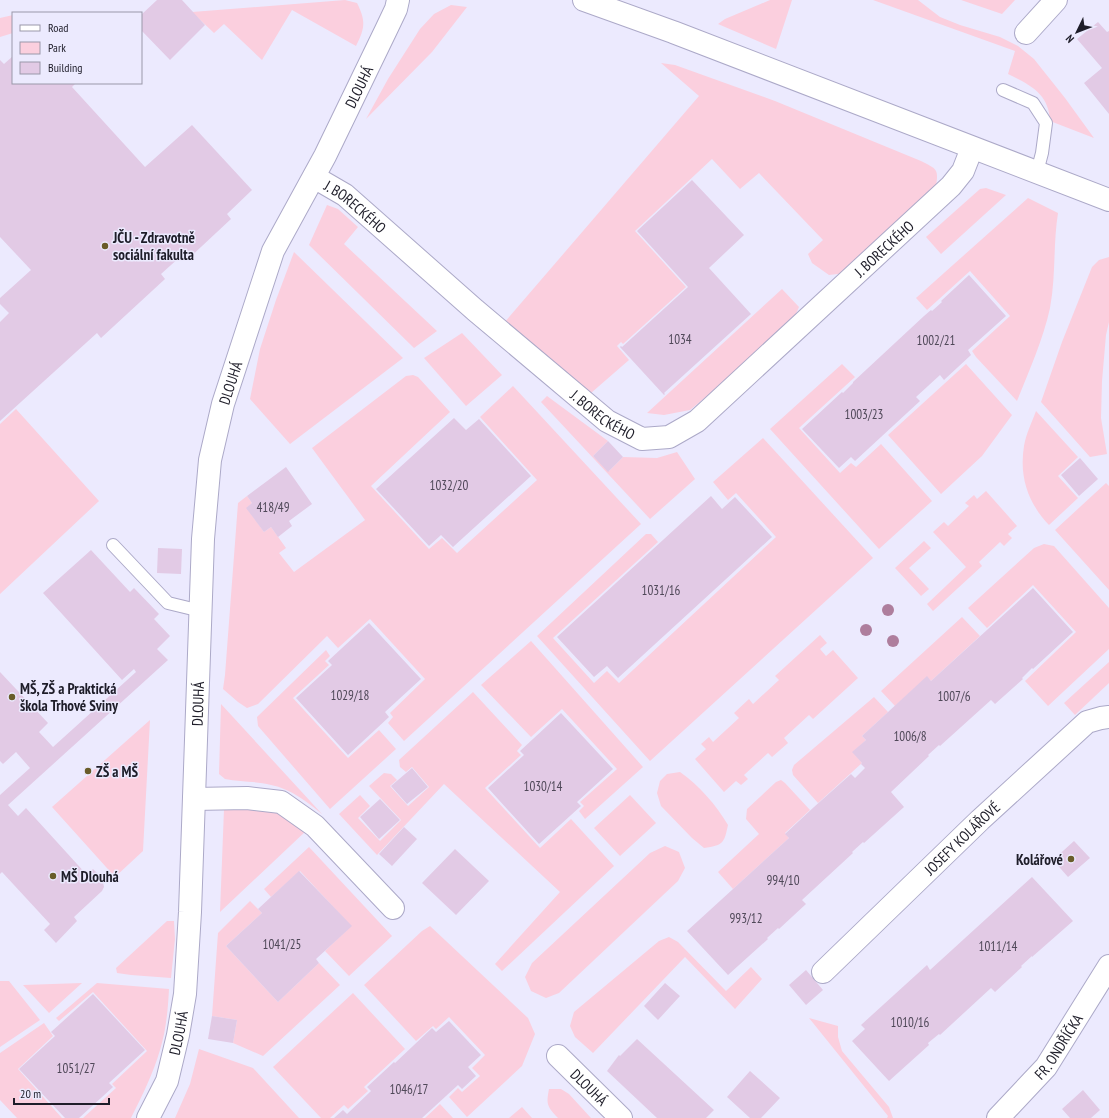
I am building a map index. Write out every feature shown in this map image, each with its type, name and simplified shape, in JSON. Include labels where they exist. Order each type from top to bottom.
[{"type":"street","name":"DLOUHÁ","points":[[148,1118],[167,1081],[178,1035],[184,994],[190,912],[203,539],[210,460],[223,404],[273,251],[314,177],[396,9],[398,0]]},
{"type":"street","points":[[584,0],[673,32],[1109,200]]},
{"type":"street","points":[[1026,33],[1056,0]]},
{"type":"street","name":"J. BORECKÉHO","points":[[314,177],[345,195],[475,310],[607,421],[642,439],[669,437],[697,421],[951,186],[963,171],[972,148]]},
{"type":"street","name":"JOSEFY KOLÁŘOVÉ","points":[[823,972],[980,820],[1082,726],[1087,722],[1109,717]]},
{"type":"street","points":[[194,799],[247,798],[281,802],[315,826],[393,908]]},
{"type":"street","name":"FR. ONDŘÍČKA","points":[[998,1118],[1046,1067],[1109,966]]},
{"type":"street","name":"DLOUHÁ","points":[[558,1056],[621,1118]]},
{"type":"lane","points":[[1003,90],[1033,103],[1046,124],[1042,153],[1037,172]]},
{"type":"lane","points":[[113,545],[168,603],[201,611]]},
{"type":"green space","points":[[345,0],[357,3],[362,15],[363,29],[356,46],[292,10],[262,60],[224,24],[214,33],[192,12]]},
{"type":"green space","points":[[770,0],[792,0],[776,49],[718,24],[725,19]]},
{"type":"green space","points":[[873,0],[918,0],[940,17],[960,25],[1000,37],[1018,46],[1034,59],[1094,138],[1050,121],[1049,112],[1042,97],[1024,82],[1008,74],[1015,51]]},
{"type":"green space","points":[[961,0],[1015,0],[1002,14]]},
{"type":"green space","points":[[451,5],[467,7],[432,52],[366,119],[388,79],[420,29],[434,14]]},
{"type":"green space","points":[[12,15],[12,33],[0,37],[0,18]]},
{"type":"green space","points":[[661,63],[675,65],[775,101],[921,161],[937,172],[936,186],[846,273],[829,275],[812,263],[808,254],[823,240],[759,173],[740,189],[712,159],[635,231],[686,287],[623,344],[621,342],[617,346],[629,360],[591,393],[504,323],[699,96]]},
{"type":"green space","points":[[986,188],[1006,195],[941,254],[926,237],[980,189]]},
{"type":"green space","points":[[1028,198],[1058,213],[1050,308],[1040,344],[1017,401],[972,351],[1010,316],[970,271],[927,310],[916,298]]},
{"type":"green space","points":[[327,205],[338,209],[358,227],[344,244],[437,331],[414,348],[309,245]]},
{"type":"green space","points":[[294,252],[403,358],[290,444],[250,399],[260,349]]},
{"type":"green space","points":[[1109,257],[1109,322],[1106,335],[1102,381],[1101,418],[1107,454],[1090,457],[1041,402],[1062,342],[1092,267],[1099,260]]},
{"type":"green space","points":[[782,289],[799,307],[795,316],[690,410],[664,415],[647,413]]},
{"type":"green space","points":[[462,333],[502,375],[466,406],[424,358]]},
{"type":"green space","points":[[842,364],[855,377],[799,428],[840,473],[851,463],[856,467],[881,444],[932,501],[879,549],[770,429]]},
{"type":"green space","points":[[966,364],[1012,415],[982,456],[941,494],[888,435]]},
{"type":"green space","points":[[413,375],[418,377],[450,412],[371,486],[429,549],[442,538],[457,553],[537,480],[480,417],[513,386],[641,524],[404,741],[388,723],[393,717],[390,713],[425,679],[370,619],[338,648],[327,636],[258,704],[247,708],[223,689],[238,503],[247,496],[252,503],[247,508],[264,532],[271,527],[286,548],[279,553],[294,572],[365,520],[312,448],[406,376]]},
{"type":"green space","points":[[547,396],[608,441],[593,456],[609,471],[623,457],[657,458],[677,452],[695,479],[650,519],[541,402]]},
{"type":"green space","points":[[16,409],[99,501],[0,594],[0,424]]},
{"type":"green space","points":[[1036,411],[1078,457],[1058,476],[1078,498],[1049,525],[1042,517],[1031,499],[1024,479],[1024,446]]},
{"type":"green space","points":[[763,438],[873,558],[650,761],[537,636],[646,534],[651,534],[658,542],[553,638],[594,683],[607,671],[619,683],[776,537],[736,493],[728,500],[713,482]]},
{"type":"green space","points":[[1106,483],[1109,486],[1109,590],[1055,530]]},
{"type":"green space","points":[[986,491],[1017,526],[1008,534],[1012,538],[1004,546],[1000,542],[979,562],[982,566],[933,611],[927,604],[966,567],[933,532],[944,522],[948,526],[969,506],[965,503],[974,495],[977,499]]},
{"type":"green space","points":[[924,541],[931,548],[909,568],[929,589],[921,596],[895,568]]},
{"type":"green space","points":[[1044,544],[1054,546],[1109,608],[1109,649],[1048,706],[1025,681],[1076,632],[1033,585],[987,628],[968,608],[1034,548]]},
{"type":"green space","points":[[962,617],[980,636],[931,681],[927,677],[895,706],[881,691]]},
{"type":"green space","points":[[820,635],[827,643],[820,649],[826,656],[833,650],[858,678],[813,719],[809,715],[784,738],[788,743],[772,757],[768,753],[744,775],[748,779],[741,785],[736,781],[724,792],[695,759],[706,749],[701,744],[709,737],[713,742],[739,718],[734,713],[749,699],[753,704],[779,680],[775,676]]},
{"type":"green space","points":[[531,641],[643,767],[585,819],[579,811],[584,806],[580,802],[617,769],[562,709],[531,737],[481,685]]},
{"type":"green space","points":[[326,650],[330,656],[325,661],[329,665],[293,698],[348,758],[379,730],[396,749],[330,809],[258,726],[257,717]]},
{"type":"green space","points":[[1109,662],[1109,683],[1075,715],[1064,703]]},
{"type":"green space","points":[[473,692],[522,745],[517,751],[521,755],[485,788],[540,848],[571,819],[614,866],[502,971],[495,964],[560,892],[444,784],[377,855],[339,814],[360,795],[370,806],[358,818],[380,841],[401,820],[369,786],[384,773],[391,774],[397,780],[390,786],[408,806],[429,787],[412,767],[406,772],[400,767],[399,760]]},
{"type":"green space","points":[[874,697],[888,712],[862,736],[866,740],[853,752],[862,763],[818,803],[793,775],[792,770],[794,765]]},
{"type":"green space","points":[[221,704],[322,814],[304,800],[285,789],[254,782],[225,779],[219,774]]},
{"type":"green space","points":[[150,720],[143,851],[115,877],[52,807]]},
{"type":"green space","points":[[680,772],[707,796],[728,825],[724,840],[719,844],[704,848],[692,838],[661,806],[657,793],[660,781],[667,774]]},
{"type":"green space","points":[[781,780],[810,810],[785,833],[789,838],[733,889],[718,872],[759,834],[746,819],[747,809],[776,782]]},
{"type":"green space","points":[[630,795],[656,823],[620,856],[594,828]]},
{"type":"green space","points":[[251,808],[276,810],[307,830],[220,912],[224,809]]},
{"type":"green space","points":[[665,846],[679,852],[685,868],[678,881],[559,993],[546,998],[531,991],[525,977],[532,963],[650,853]]},
{"type":"green space","points":[[309,847],[392,936],[349,976],[325,951],[351,926],[300,871],[271,897],[264,889]]},
{"type":"green space","points":[[250,901],[262,913],[226,946],[278,1002],[319,963],[340,985],[263,1056],[233,1043],[237,1020],[212,1016],[218,933]]},
{"type":"green space","points":[[167,921],[174,921],[175,939],[171,978],[117,973],[116,968]]},
{"type":"green space","points":[[430,926],[528,1018],[535,1034],[522,1066],[467,1117],[449,1097],[458,1088],[462,1092],[480,1076],[472,1068],[485,1055],[449,1017],[436,1029],[433,1026],[416,1041],[364,985],[422,931]]},
{"type":"green space","points":[[669,937],[678,942],[726,991],[751,967],[762,979],[735,1009],[685,957],[593,1053],[575,1037],[570,1026],[574,1012],[659,941]]},
{"type":"green space","points":[[0,981],[9,981],[40,1020],[0,1047]]},
{"type":"green space","points":[[82,983],[49,1013],[23,985]]},
{"type":"green space","points":[[97,983],[169,989],[164,1035],[160,1050],[151,1076],[131,1118],[83,1118],[116,1088],[112,1084],[147,1051],[93,992],[59,1021],[56,1018]]},
{"type":"green space","points":[[353,993],[405,1049],[364,1087],[368,1091],[348,1109],[344,1105],[330,1118],[321,1118],[273,1067]]},
{"type":"green space","points":[[809,1018],[838,1026],[838,1037],[842,1051],[889,1107],[893,1118],[887,1118],[888,1116]]},
{"type":"green space","points":[[44,1023],[53,1036],[18,1069],[62,1118],[17,1118],[0,1100],[0,1053]]},
{"type":"green space","points":[[199,1049],[253,1068],[299,1118],[175,1118],[190,1084]]},
{"type":"green space","points":[[549,1089],[561,1089],[569,1094],[591,1118],[558,1118],[548,1105]]},
{"type":"green space","points":[[440,1104],[453,1118],[425,1118]]},
{"type":"green space","points":[[522,1107],[532,1118],[509,1118]]},
{"type":"building","points":[[157,0],[182,0],[205,25],[170,60],[142,31],[142,14]]},
{"type":"building","points":[[1098,22],[1107,32],[1109,31],[1109,114],[1084,83],[1102,68],[1077,39]]},
{"type":"building","name":"JČU - Zdravotně sociální fakulta","points":[[12,57],[12,84],[75,84],[72,87],[145,167],[192,125],[252,190],[227,214],[231,219],[186,261],[181,256],[161,274],[165,279],[101,338],[97,333],[0,421],[0,322],[9,313],[0,304],[0,298],[31,270],[0,237],[0,60],[4,64]]},
{"type":"building","points":[[692,180],[744,235],[709,268],[751,314],[664,393],[664,395],[620,347],[622,347],[688,287],[637,231]]},
{"type":"building","points":[[969,275],[1006,316],[968,350],[971,355],[944,380],[940,375],[916,397],[920,401],[855,461],[851,457],[839,468],[802,429],[842,392],[843,393],[924,316],[942,302],[941,301]]},
{"type":"building","points":[[454,418],[466,430],[479,419],[531,476],[453,547],[441,535],[429,546],[376,489]]},
{"type":"building","points":[[608,441],[623,457],[608,472],[593,456]]},
{"type":"building","points":[[1080,458],[1098,479],[1079,496],[1061,475]]},
{"type":"building","points":[[286,467],[312,504],[289,521],[292,526],[278,537],[271,527],[264,532],[246,508],[252,503],[247,496]]},
{"type":"building","points":[[711,496],[722,509],[735,497],[772,537],[618,678],[607,666],[594,677],[557,637]]},
{"type":"building","points":[[158,548],[182,549],[181,574],[157,573]]},
{"type":"building","points":[[91,550],[130,592],[134,588],[159,614],[154,619],[170,636],[157,649],[168,660],[8,805],[18,816],[26,808],[87,875],[93,869],[101,877],[103,882],[104,887],[102,891],[74,917],[77,921],[56,943],[44,930],[50,924],[2,872],[0,874],[0,795],[30,768],[16,752],[3,764],[0,761],[0,672],[48,723],[39,732],[53,747],[136,672],[134,669],[122,680],[43,593]]},
{"type":"building","points":[[1033,588],[1073,632],[1033,669],[1032,668],[1022,678],[1023,679],[995,704],[991,700],[928,755],[929,756],[891,792],[904,807],[852,852],[853,853],[802,900],[806,904],[728,975],[687,931],[789,838],[785,834],[814,807],[851,774],[855,778],[865,768],[852,752],[866,740],[862,736],[927,676],[931,681]]},
{"type":"building","points":[[369,623],[421,679],[385,712],[389,717],[348,755],[296,698],[332,665],[328,661]]},
{"type":"building","points":[[561,713],[613,769],[577,802],[581,806],[539,844],[488,788],[524,755],[520,751]]},
{"type":"building","points":[[412,768],[428,787],[407,804],[391,786]]},
{"type":"building","points":[[380,799],[400,820],[379,839],[360,817]]},
{"type":"building","points":[[404,827],[417,839],[392,866],[379,854]]},
{"type":"building","name":"Kolářové","points":[[1074,841],[1090,858],[1068,877],[1053,860]]},
{"type":"building","points":[[455,849],[489,881],[456,915],[422,883]]},
{"type":"building","points":[[299,871],[352,926],[316,959],[319,963],[278,1002],[226,946],[262,913],[258,909]]},
{"type":"building","points":[[1032,877],[1073,921],[1021,966],[1022,967],[995,992],[991,988],[940,1035],[939,1034],[928,1043],[929,1045],[889,1081],[852,1041],[865,1029],[861,1025],[927,965],[930,970]]},
{"type":"building","points":[[806,970],[823,990],[806,1005],[789,985]]},
{"type":"building","points":[[665,983],[680,996],[658,1020],[644,1006]]},
{"type":"building","points":[[93,994],[145,1050],[109,1083],[113,1087],[79,1118],[65,1118],[19,1069],[55,1036],[51,1032]]},
{"type":"building","points":[[212,1016],[237,1020],[233,1043],[208,1039]]},
{"type":"building","points":[[449,1021],[481,1055],[468,1067],[476,1076],[462,1089],[458,1085],[422,1118],[334,1118],[343,1110],[347,1114],[371,1091],[367,1087],[432,1028],[436,1032]]},
{"type":"building","points":[[637,1039],[714,1110],[706,1118],[657,1118],[607,1071],[619,1055],[620,1056]]},
{"type":"building","points":[[750,1071],[780,1098],[761,1118],[750,1118],[727,1097]]},
{"type":"building","points":[[1083,1090],[1100,1110],[1091,1118],[1070,1118],[1062,1109]]},
{"type":"place","name":"JČU - Zdravotně sociální fakulta","points":[[105,246]]},
{"type":"place","name":"MŠ, ZŠ a Praktická škola Trhové Sviny","points":[[12,697]]},
{"type":"place","name":"ZŠ a MŠ","points":[[88,771]]},
{"type":"place","name":"Kolářové","points":[[1071,859]]},
{"type":"place","name":"MŠ Dlouhá","points":[[53,876]]}]
